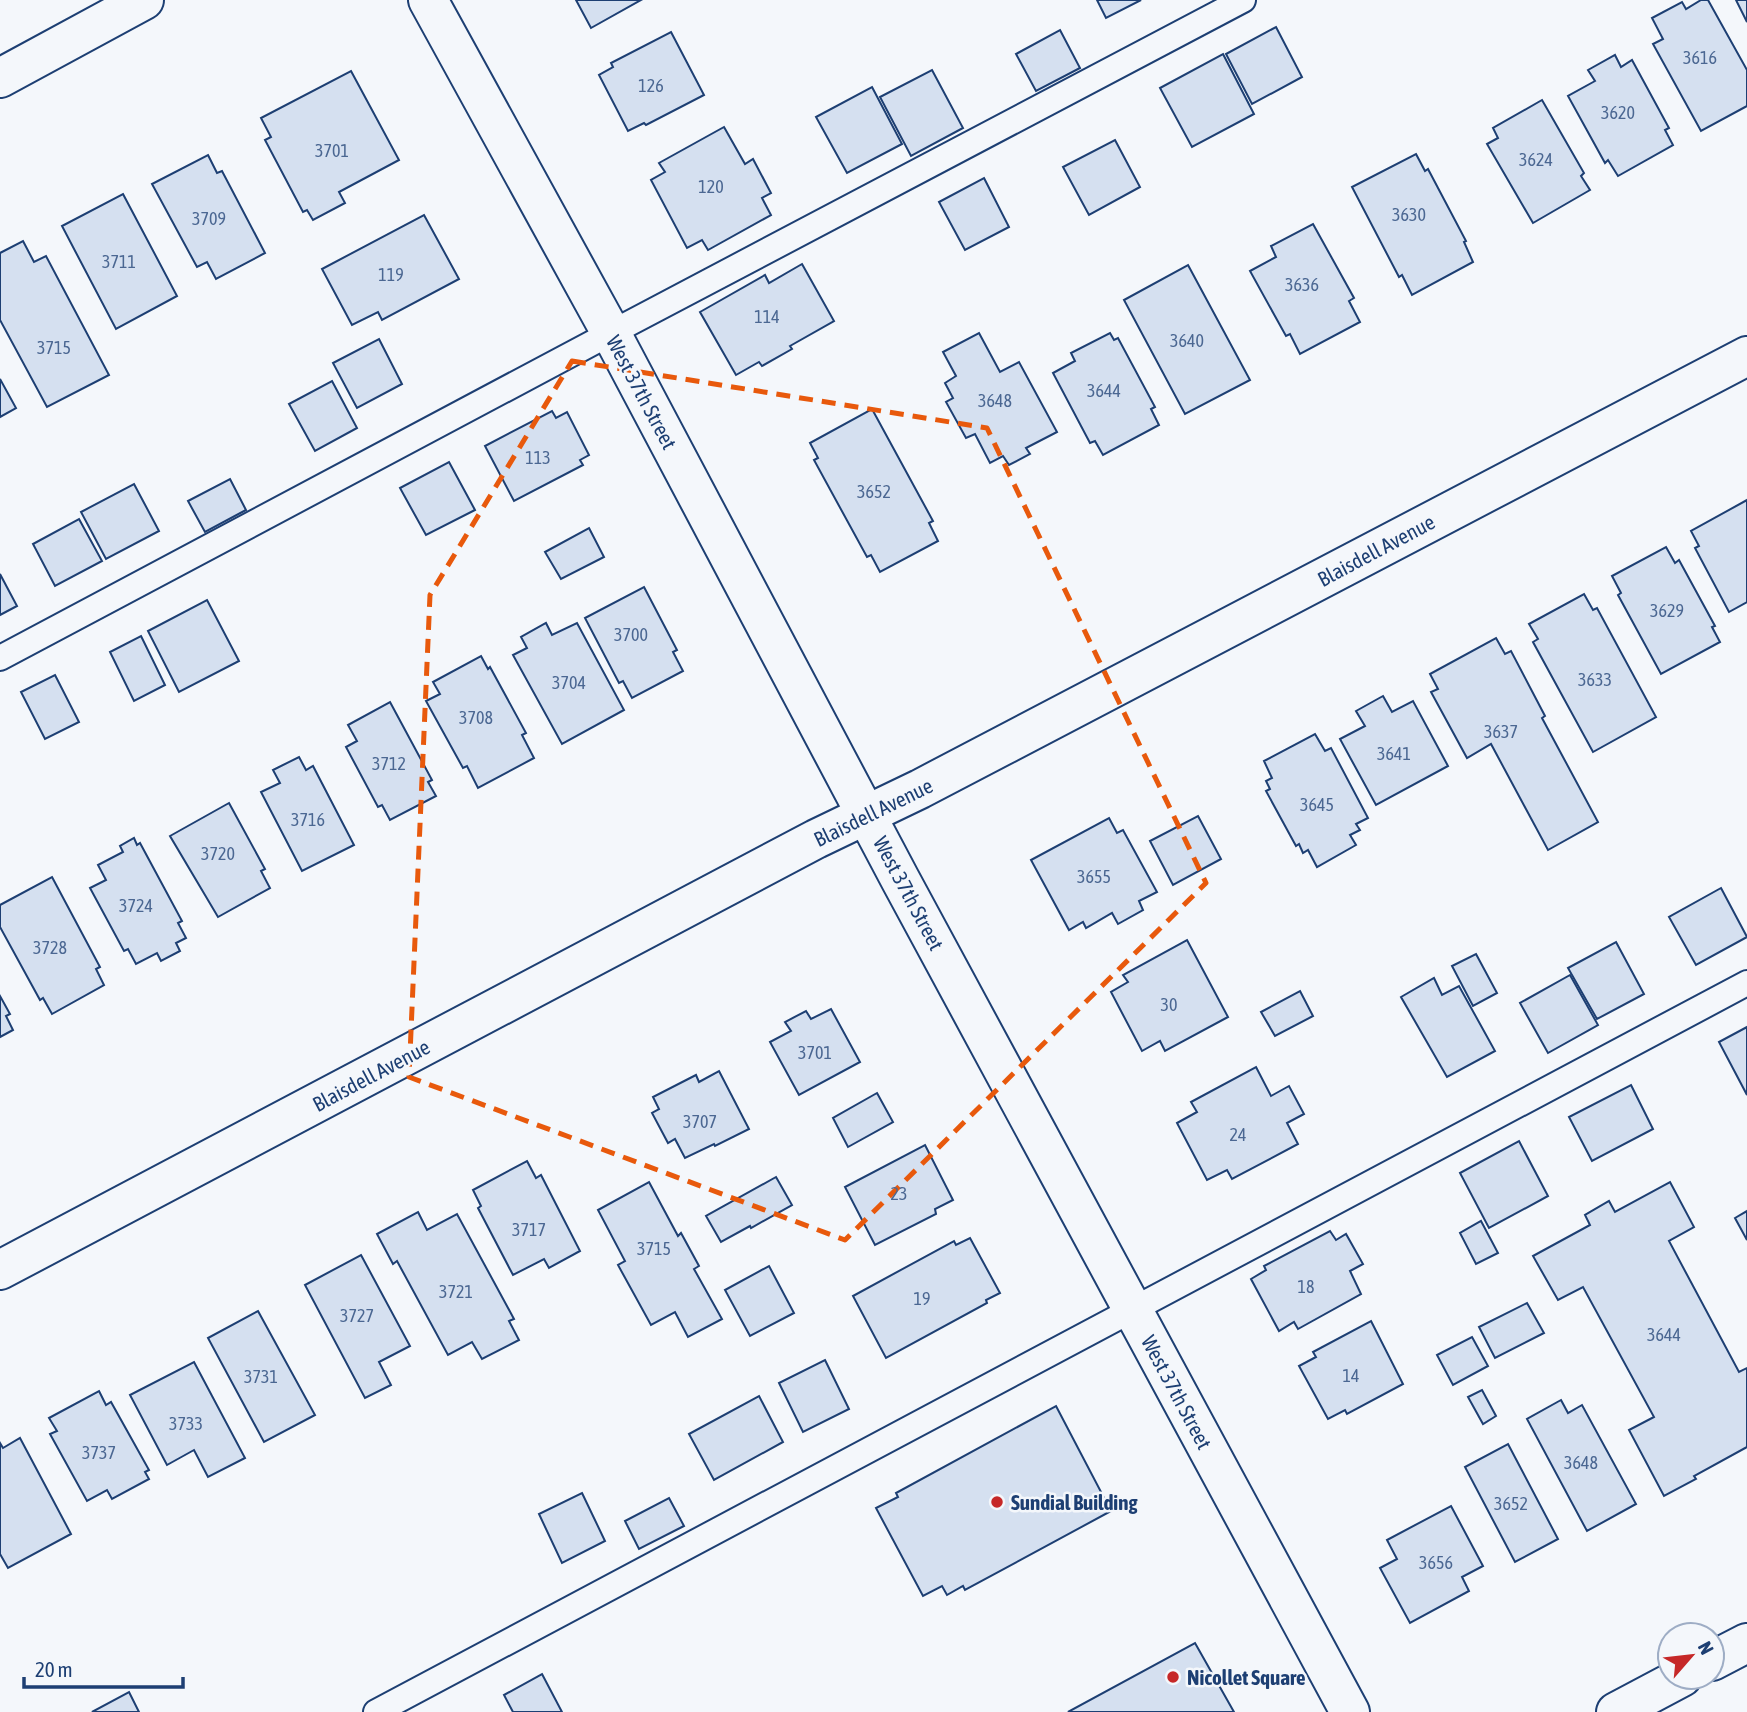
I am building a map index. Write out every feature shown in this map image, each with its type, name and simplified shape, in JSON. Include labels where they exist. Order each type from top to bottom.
[{"type":"street","points":[[0,78],[144,0]]},
{"type":"street","name":"West 37th Street","points":[[428,0],[611,333],[1350,1712]]},
{"type":"street","name":"Blaisdell Avenue","points":[[0,1270],[867,814],[920,789],[1747,356]]},
{"type":"street","points":[[1726,1654],[1747,1643]]},
{"type":"street","points":[[1616,1712],[1656,1691]]},
{"type":"lane","points":[[0,658],[1243,0]]},
{"type":"lane","points":[[376,1712],[1747,983]]},
{"type":"highlighted area","points":[[572,361],[987,428],[1206,883],[845,1240],[409,1077],[430,595]]},
{"type":"building","points":[[576,0],[641,0],[591,28]]},
{"type":"building","points":[[1097,0],[1141,0],[1106,18]]},
{"type":"building","points":[[1701,0],[1708,0],[1747,70],[1747,106],[1701,131],[1653,44],[1663,39],[1652,18],[1682,2],[1686,9]]},
{"type":"building","points":[[1736,0],[1747,0],[1747,22]]},
{"type":"building","points":[[1276,27],[1302,77],[1252,104],[1226,54]]},
{"type":"building","points":[[1060,30],[1080,68],[1036,91],[1016,54]]},
{"type":"building","points":[[671,32],[704,95],[646,125],[644,123],[628,131],[599,75],[613,67],[611,63]]},
{"type":"building","points":[[1223,54],[1254,114],[1192,147],[1160,88]]},
{"type":"building","points":[[1615,55],[1621,67],[1632,60],[1669,128],[1665,130],[1673,145],[1618,176],[1608,160],[1605,163],[1568,96],[1595,81],[1588,70]]},
{"type":"building","points":[[932,70],[963,128],[911,156],[880,97]]},
{"type":"building","points":[[351,71],[399,160],[339,192],[345,203],[313,220],[307,210],[303,212],[265,140],[271,137],[261,118]]},
{"type":"building","points":[[872,87],[902,144],[847,173],[816,117]]},
{"type":"building","points":[[1542,100],[1584,173],[1581,176],[1590,190],[1533,223],[1487,144],[1498,138],[1493,128]]},
{"type":"building","points":[[724,127],[745,164],[753,159],[771,193],[762,198],[771,215],[708,250],[702,240],[687,248],[651,180],[665,172],[659,163]]},
{"type":"building","points":[[1115,140],[1140,187],[1089,215],[1063,167]]},
{"type":"building","points":[[1416,154],[1425,171],[1428,169],[1466,241],[1464,242],[1473,262],[1412,295],[1402,275],[1399,277],[1352,187]]},
{"type":"building","points":[[208,155],[217,173],[222,171],[265,253],[216,279],[207,262],[197,267],[152,184]]},
{"type":"building","points":[[984,178],[1009,227],[965,250],[939,202]]},
{"type":"building","points":[[123,194],[177,296],[116,329],[62,226]]},
{"type":"building","points":[[424,215],[459,279],[382,320],[378,312],[352,325],[322,269]]},
{"type":"building","points":[[1313,224],[1354,298],[1349,301],[1360,322],[1300,354],[1290,334],[1286,336],[1250,271],[1276,257],[1271,246]]},
{"type":"building","points":[[23,241],[34,262],[46,256],[109,375],[47,407],[0,320],[0,253]]},
{"type":"building","points":[[802,264],[834,321],[790,346],[792,349],[762,366],[759,362],[736,375],[700,312],[765,275],[769,283]]},
{"type":"building","points":[[1188,265],[1250,380],[1185,414],[1124,300]]},
{"type":"building","points":[[979,333],[1000,372],[1019,362],[1057,432],[1026,448],[1030,454],[1009,465],[1003,456],[990,463],[975,434],[966,438],[946,402],[953,398],[945,383],[956,376],[943,352]]},
{"type":"building","points":[[1110,333],[1114,340],[1118,338],[1155,407],[1151,409],[1159,425],[1103,455],[1095,441],[1090,443],[1053,373],[1075,361],[1071,353]]},
{"type":"building","points":[[379,339],[402,384],[357,408],[333,363]]},
{"type":"building","points":[[0,379],[16,408],[0,417]]},
{"type":"building","points":[[332,381],[357,428],[315,451],[289,404]]},
{"type":"building","points":[[872,409],[933,521],[929,523],[938,541],[880,572],[871,555],[867,557],[814,460],[818,458],[810,443]]},
{"type":"building","points":[[552,411],[556,418],[567,412],[589,455],[580,460],[583,465],[514,501],[485,446]]},
{"type":"building","points":[[449,462],[475,510],[426,535],[400,488]]},
{"type":"building","points":[[230,479],[246,510],[205,532],[188,501]]},
{"type":"building","points":[[134,484],[159,531],[106,559],[81,512]]},
{"type":"building","points":[[1747,500],[1747,602],[1729,612],[1695,548],[1699,546],[1691,531]]},
{"type":"building","points":[[79,519],[102,561],[55,586],[33,544]]},
{"type":"building","points":[[589,528],[604,557],[561,579],[545,552]]},
{"type":"building","points":[[1666,547],[1675,563],[1679,560],[1715,626],[1712,627],[1720,642],[1661,674],[1618,595],[1621,593],[1612,576]]},
{"type":"building","points":[[0,574],[17,606],[0,615]]},
{"type":"building","points":[[644,587],[677,650],[673,652],[683,671],[632,698],[623,681],[619,683],[585,618]]},
{"type":"building","points":[[1584,594],[1593,610],[1597,608],[1656,717],[1593,752],[1533,642],[1538,639],[1529,624]]},
{"type":"building","points":[[207,600],[239,661],[179,692],[148,631]]},
{"type":"building","points":[[546,623],[552,635],[577,623],[624,710],[562,744],[513,655],[527,648],[521,637]]},
{"type":"building","points":[[141,636],[165,685],[134,701],[110,652]]},
{"type":"building","points":[[1496,638],[1505,654],[1511,651],[1545,716],[1542,718],[1598,822],[1548,850],[1491,744],[1467,758],[1431,692],[1438,689],[1430,674]]},
{"type":"building","points":[[481,656],[488,669],[490,667],[526,733],[522,735],[534,758],[478,788],[467,766],[463,768],[426,701],[440,694],[433,682]]},
{"type":"building","points":[[55,675],[79,722],[45,739],[21,692]]},
{"type":"building","points":[[1383,696],[1392,712],[1413,701],[1448,766],[1376,805],[1340,739],[1365,726],[1356,711]]},
{"type":"building","points":[[390,702],[432,780],[428,782],[436,796],[390,820],[382,805],[378,807],[346,747],[357,741],[348,725]]},
{"type":"building","points":[[1315,734],[1325,751],[1331,748],[1368,818],[1356,824],[1360,830],[1350,835],[1356,845],[1317,867],[1308,850],[1303,853],[1299,844],[1296,846],[1266,791],[1270,789],[1266,781],[1272,778],[1264,761]]},
{"type":"building","points":[[299,757],[306,770],[313,766],[354,845],[302,871],[261,792],[280,783],[273,770]]},
{"type":"building","points":[[229,803],[265,869],[261,871],[270,888],[218,917],[170,836]]},
{"type":"building","points":[[1198,816],[1221,859],[1173,885],[1150,841]]},
{"type":"building","points":[[1109,818],[1117,833],[1123,830],[1157,892],[1139,901],[1143,910],[1118,924],[1112,913],[1086,928],[1083,922],[1069,930],[1031,860]]},
{"type":"building","points":[[134,838],[137,845],[140,843],[182,921],[178,923],[186,938],[176,943],[180,951],[161,961],[157,953],[136,964],[128,949],[124,951],[90,888],[106,880],[98,865],[123,852],[120,846]]},
{"type":"building","points":[[52,877],[100,967],[96,969],[104,985],[52,1014],[43,998],[40,1000],[0,927],[0,905]]},
{"type":"building","points":[[1721,888],[1747,937],[1696,965],[1669,917]]},
{"type":"building","points":[[1187,940],[1228,1017],[1165,1051],[1160,1041],[1142,1051],[1111,992],[1128,982],[1123,975]]},
{"type":"building","points":[[1616,942],[1644,994],[1597,1019],[1568,968]]},
{"type":"building","points":[[1476,954],[1497,993],[1473,1006],[1452,966]]},
{"type":"building","points":[[1570,975],[1598,1025],[1548,1053],[1520,1003]]},
{"type":"building","points":[[1434,978],[1442,995],[1459,986],[1495,1051],[1447,1077],[1401,997]]},
{"type":"building","points":[[1300,991],[1313,1016],[1275,1036],[1261,1012]]},
{"type":"building","points":[[0,996],[10,1014],[6,1016],[13,1030],[0,1037]]},
{"type":"building","points":[[831,1009],[860,1062],[799,1095],[770,1042],[791,1031],[785,1022],[806,1011],[811,1019]]},
{"type":"building","points":[[1747,1027],[1747,1095],[1719,1042]]},
{"type":"building","points":[[1256,1067],[1271,1096],[1289,1086],[1304,1114],[1287,1123],[1298,1144],[1232,1179],[1227,1170],[1207,1180],[1177,1123],[1197,1112],[1191,1102]]},
{"type":"building","points":[[719,1071],[749,1129],[685,1158],[675,1139],[668,1143],[652,1113],[659,1109],[653,1097],[696,1075],[699,1082]]},
{"type":"building","points":[[1631,1085],[1653,1129],[1592,1161],[1569,1117]]},
{"type":"building","points":[[877,1093],[893,1122],[848,1147],[833,1118]]},
{"type":"building","points":[[1519,1141],[1548,1196],[1489,1228],[1460,1173]]},
{"type":"building","points":[[925,1145],[953,1200],[935,1209],[936,1214],[875,1245],[845,1187]]},
{"type":"building","points":[[527,1161],[536,1178],[541,1175],[580,1251],[549,1268],[544,1259],[513,1275],[478,1208],[481,1206],[473,1190]]},
{"type":"building","points":[[776,1177],[792,1205],[721,1242],[706,1216]]},
{"type":"building","points":[[649,1182],[678,1236],[681,1233],[699,1266],[694,1269],[722,1319],[688,1337],[675,1312],[651,1325],[618,1265],[625,1261],[598,1210]]},
{"type":"building","points":[[1670,1182],[1694,1227],[1669,1241],[1739,1372],[1747,1368],[1747,1447],[1664,1496],[1629,1430],[1654,1417],[1583,1287],[1558,1300],[1533,1256],[1590,1225],[1585,1215],[1609,1201],[1615,1212]]},
{"type":"building","points":[[1747,1211],[1747,1240],[1735,1218]]},
{"type":"building","points":[[418,1212],[427,1230],[457,1214],[514,1319],[509,1321],[519,1340],[482,1359],[472,1342],[448,1355],[397,1261],[393,1264],[377,1234]]},
{"type":"building","points":[[1481,1221],[1498,1253],[1476,1264],[1460,1233]]},
{"type":"building","points":[[1330,1231],[1336,1240],[1346,1234],[1363,1264],[1350,1271],[1361,1294],[1298,1329],[1294,1322],[1279,1331],[1251,1279],[1266,1270],[1264,1266]]},
{"type":"building","points":[[970,1238],[1000,1293],[986,1300],[987,1303],[886,1358],[853,1296],[954,1241],[956,1245]]},
{"type":"building","points":[[361,1255],[410,1346],[379,1362],[391,1385],[365,1398],[305,1285]]},
{"type":"building","points":[[769,1266],[794,1313],[750,1336],[725,1290]]},
{"type":"building","points":[[1527,1303],[1544,1333],[1495,1358],[1479,1327]]},
{"type":"building","points":[[258,1311],[315,1415],[264,1442],[208,1338]]},
{"type":"building","points":[[1371,1321],[1403,1384],[1347,1414],[1345,1410],[1328,1419],[1299,1366],[1316,1357],[1313,1352]]},
{"type":"building","points":[[1472,1337],[1488,1366],[1453,1385],[1437,1355]]},
{"type":"building","points":[[825,1360],[849,1409],[803,1432],[779,1383]]},
{"type":"building","points":[[194,1362],[245,1458],[208,1477],[194,1450],[167,1465],[130,1395]]},
{"type":"building","points":[[1482,1390],[1496,1416],[1483,1424],[1468,1397]]},
{"type":"building","points":[[99,1391],[106,1405],[111,1402],[149,1470],[145,1472],[149,1479],[112,1499],[107,1490],[87,1501],[50,1434],[57,1431],[49,1418]]},
{"type":"building","points":[[759,1396],[783,1442],[714,1480],[689,1434]]},
{"type":"building","points":[[1561,1400],[1568,1413],[1582,1405],[1636,1504],[1587,1531],[1527,1419]]},
{"type":"building","name":"Sundial Building","points":[[1056,1406],[1111,1511],[965,1590],[963,1586],[947,1595],[942,1586],[923,1596],[876,1508],[898,1497],[896,1493]]},
{"type":"building","points":[[20,1438],[71,1534],[8,1568],[0,1554],[0,1443],[3,1448]]},
{"type":"building","points":[[1508,1444],[1558,1539],[1515,1562],[1465,1467]]},
{"type":"building","points":[[582,1493],[605,1541],[562,1563],[539,1514]]},
{"type":"building","points":[[669,1498],[684,1526],[639,1549],[625,1521]]},
{"type":"building","points":[[1451,1506],[1483,1566],[1462,1577],[1469,1591],[1410,1623],[1380,1568],[1397,1559],[1387,1540]]},
{"type":"building","name":"Nicollet Square","points":[[1195,1643],[1234,1712],[1068,1712]]},
{"type":"building","points":[[542,1674],[562,1712],[513,1712],[504,1695]]},
{"type":"building","points":[[129,1692],[139,1712],[92,1712]]},
{"type":"place","name":"Sundial Building","points":[[997,1502]]},
{"type":"place","name":"Nicollet Square","points":[[1173,1677]]}]
